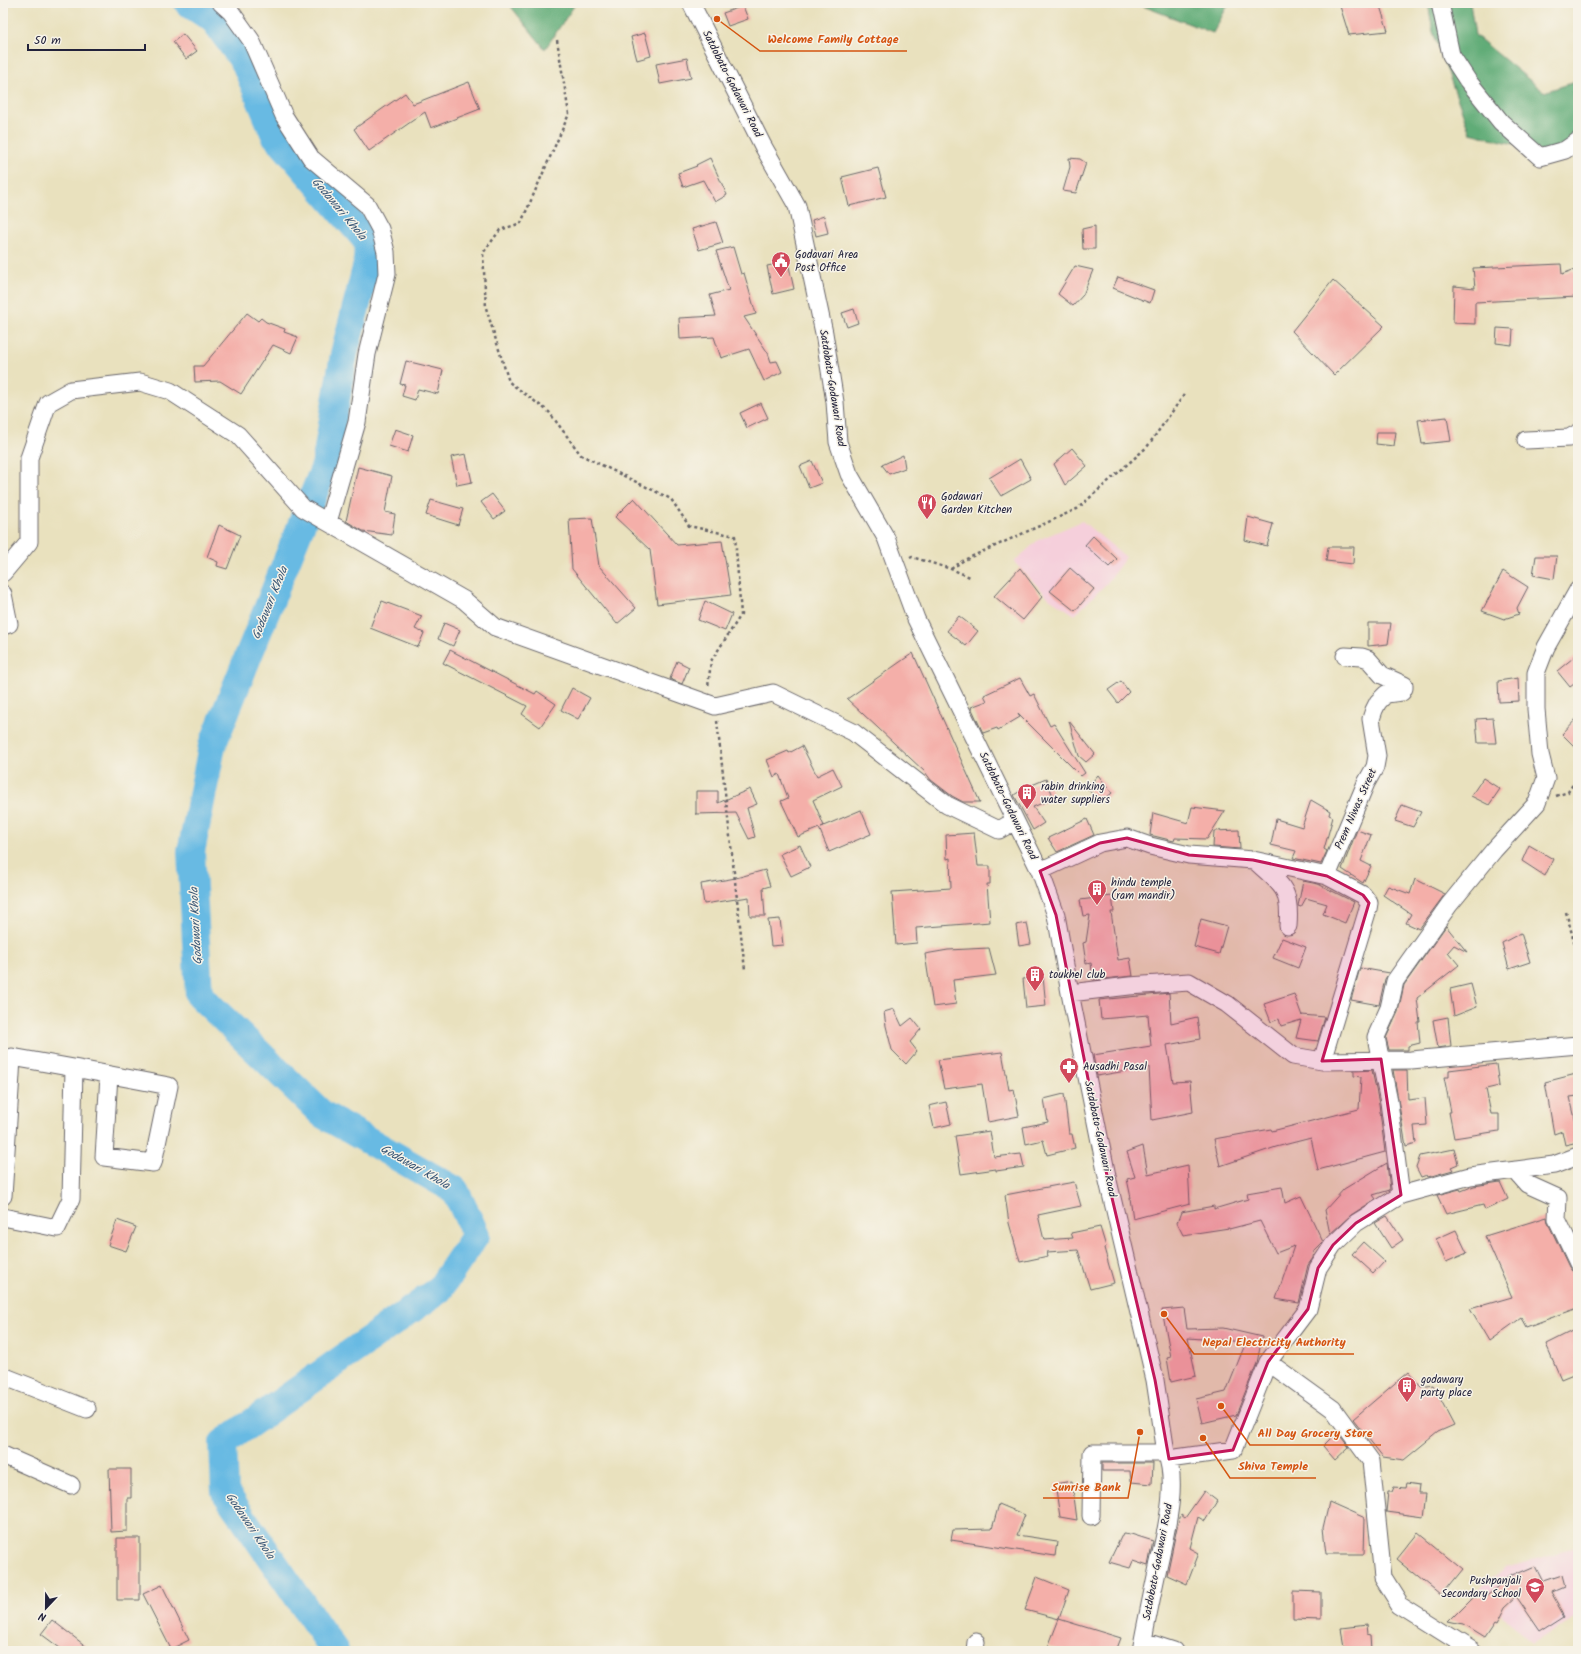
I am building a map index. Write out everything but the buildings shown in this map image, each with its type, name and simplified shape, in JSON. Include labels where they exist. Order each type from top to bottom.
[{"type":"street","points":[[221,3],[231,12],[251,40],[284,116],[311,158],[367,205],[380,229],[386,252],[387,274],[367,354],[357,422],[328,522]]},
{"type":"street","name":"Satdobato-Godawari Road","points":[[691,3],[763,146],[796,206],[824,333],[835,402],[838,442],[849,474],[886,538],[916,619],[1040,871],[1056,915],[1070,993],[1108,1181],[1155,1380],[1172,1490],[1168,1521],[1142,1646]]},
{"type":"street","points":[[1440,3],[1451,55],[1468,81],[1501,122],[1540,157],[1565,150],[1578,141]]},
{"type":"street","points":[[3,573],[28,542],[29,458],[48,404],[71,390],[140,382],[170,391],[238,435],[304,508],[464,600],[494,627],[715,706],[772,693],[853,732],[947,805],[999,830],[1015,821]]},
{"type":"street","points":[[1526,440],[1569,438],[1578,433]]},
{"type":"street","points":[[1401,1195],[1389,1102],[1376,1037],[1389,1008],[1395,981],[1454,898],[1494,850],[1537,804],[1546,778],[1540,754],[1536,710],[1536,673],[1546,647],[1578,590]]},
{"type":"street","points":[[3,594],[9,624],[3,626]]},
{"type":"street","name":"Prem Niwas Street","points":[[1327,876],[1366,783],[1375,767],[1377,756],[1371,719],[1374,710],[1378,702],[1386,694],[1402,692],[1404,688],[1404,685],[1398,681],[1382,675],[1368,659],[1362,657],[1345,656]]},
{"type":"street","points":[[1040,871],[1100,844],[1127,838],[1150,846],[1189,855],[1253,860],[1327,876],[1363,895],[1369,903],[1322,1061]]},
{"type":"street","points":[[1253,860],[1278,881],[1286,892],[1289,909],[1288,926]]},
{"type":"street","points":[[1070,993],[1129,986],[1189,982],[1227,1004],[1293,1056],[1322,1061],[1381,1059],[1411,1060],[1578,1045]]},
{"type":"street","points":[[3,1196],[7,1075],[12,1057],[169,1086],[153,1163],[104,1157],[109,1075]]},
{"type":"street","points":[[3,1217],[57,1228],[71,1199],[74,1068]]},
{"type":"street","points":[[1092,1516],[1092,1453],[1167,1456],[1233,1450],[1268,1362],[1308,1309],[1318,1268],[1333,1245],[1356,1224],[1401,1195],[1470,1176],[1554,1165],[1578,1156]]},
{"type":"street","points":[[1515,1170],[1527,1184],[1558,1198],[1557,1219],[1578,1263]]},
{"type":"street","points":[[1268,1362],[1333,1409],[1371,1461],[1384,1578],[1400,1604],[1473,1651]]},
{"type":"street","points":[[3,1376],[87,1409]]},
{"type":"street","points":[[3,1454],[71,1485]]},
{"type":"street","points":[[1142,1646],[1174,1651]]},
{"type":"path","points":[[557,40],[569,114],[521,223],[500,230],[483,253],[486,308],[509,382],[550,412],[581,455],[671,499],[689,526],[735,536],[741,615],[711,661],[706,695],[715,706],[745,970]]},
{"type":"path","points":[[951,568],[964,560],[1077,509],[1147,447],[1184,395]]},
{"type":"path","points":[[896,566],[912,557],[951,568],[970,577]]},
{"type":"path","points":[[1566,912],[1578,956]]},
{"type":"highlighted area","points":[[1127,838],[1189,855],[1253,860],[1327,876],[1363,895],[1369,903],[1322,1061],[1381,1059],[1401,1195],[1356,1223],[1333,1245],[1318,1268],[1308,1309],[1268,1362],[1233,1450],[1169,1459],[1155,1380],[1108,1181],[1056,915],[1040,871],[1100,843]]},
{"type":"shaded area","points":[[1082,521],[1126,557],[1107,583],[1075,615],[1049,598],[1014,562],[1038,540]]},
{"type":"shaded area","name":"Pushpanjali Secondary School","points":[[1578,1544],[1578,1617],[1530,1644],[1479,1590],[1506,1568],[1570,1549]]},
{"type":"green space","points":[[508,3],[576,3],[545,49]]},
{"type":"green space","points":[[1135,3],[1229,3],[1213,33]]},
{"type":"green space","points":[[1428,3],[1470,3],[1475,35],[1544,92],[1578,81],[1578,143],[1566,157],[1470,133],[1433,32]]},
{"type":"waterway","name":"Godawari Khola","points":[[188,3],[214,20],[245,63],[275,135],[368,242],[367,264],[344,354],[325,466],[212,746],[191,852],[199,995],[322,1114],[455,1190],[476,1235],[439,1290],[223,1443],[225,1492],[335,1651]]},
{"type":"place","name":"Welcome Family Cottage","points":[[717,19]]},
{"type":"place","name":"Godavari Area Post Office","points":[[781,278]]},
{"type":"place","name":"Godawari Garden Kitchen","points":[[927,520]]},
{"type":"place","name":"rabin drinking water suppliers","points":[[1027,810]]},
{"type":"place","name":"hindu temple (ram mandir)","points":[[1097,906]]},
{"type":"place","name":"toukhel club","points":[[1035,992]]},
{"type":"place","name":"Ausadhi Pasal","points":[[1069,1084]]},
{"type":"place","name":"Nepal Electricity Authority","points":[[1164,1314]]},
{"type":"place","name":"godawary party place","points":[[1407,1403]]},
{"type":"place","name":"All Day Grocery Store","points":[[1221,1406]]},
{"type":"place","name":"Sunrise Bank","points":[[1140,1432]]},
{"type":"place","name":"Shiva Temple","points":[[1203,1438]]},
{"type":"place","name":"Pushpanjali Secondary School","points":[[1535,1604]]}]
